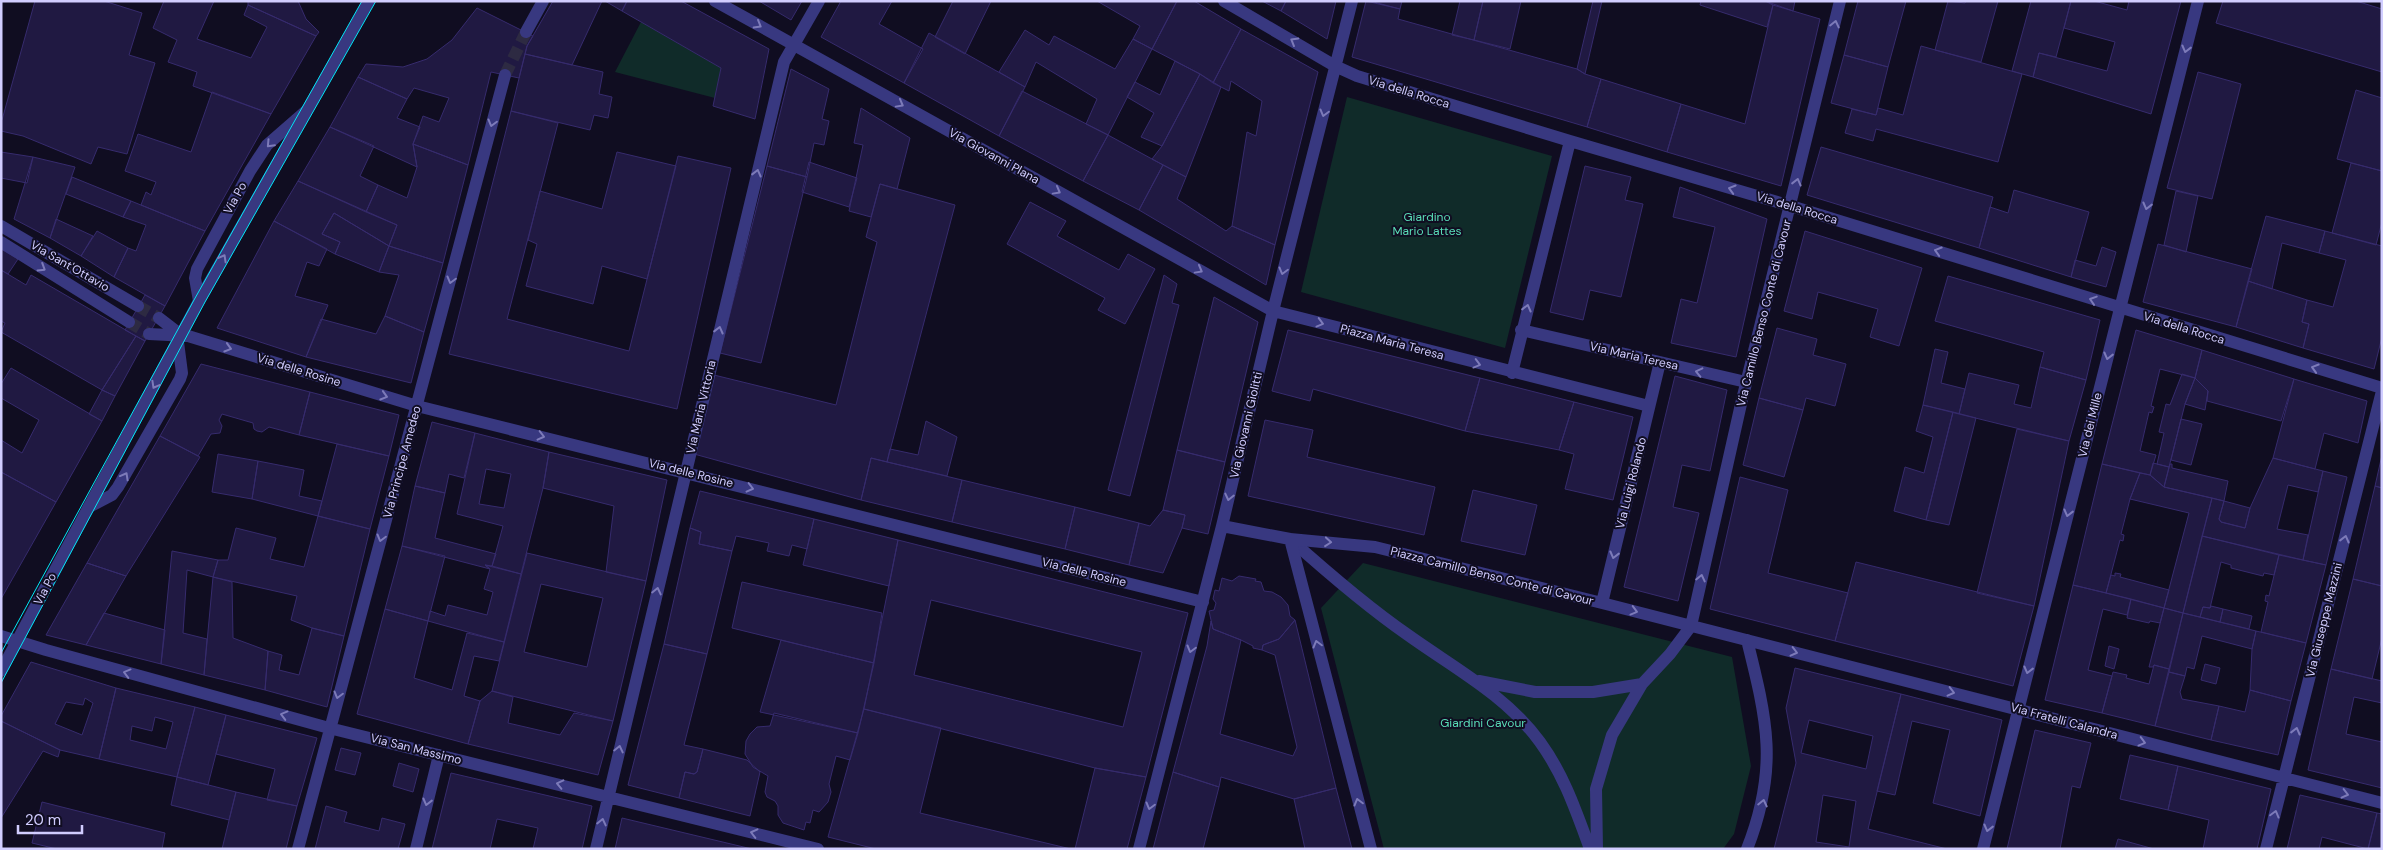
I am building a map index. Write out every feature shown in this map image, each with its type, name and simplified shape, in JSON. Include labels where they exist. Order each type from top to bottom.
[{"type":"street","name":"Via Po","points":[[1,671],[199,301],[368,1]]},
{"type":"street","name":"Via Giovanni Plana","points":[[715,1],[1273,311]]},
{"type":"street","name":"Via Maria Vittoria","points":[[596,849],[784,62],[819,1]]},
{"type":"street","name":"Via della Rocca","points":[[1224,1],[1335,66],[1357,76],[1791,206],[2382,389]]},
{"type":"street","name":"Via Giovanni Giolitti","points":[[1138,849],[1203,602],[1273,311],[1352,1]]},
{"type":"street","name":"Via Camillo Benso Conte di Cavour","points":[[1691,626],[1746,382],[1791,206],[1840,1]]},
{"type":"street","name":"Via dei Mille","points":[[1983,849],[2198,1]]},
{"type":"street","points":[[526,32],[540,6]]},
{"type":"street","name":"Via Principe Amedeo","points":[[298,849],[505,76]]},
{"type":"street","name":"Via Po","points":[[199,301],[196,278],[197,268],[250,171],[267,145],[306,111]]},
{"type":"street","points":[[1512,373],[1521,330],[1570,141]]},
{"type":"street","name":"Via Sant'Ottavio","points":[[1,226],[138,306]]},
{"type":"street","name":"Via Sant'Ottavio","points":[[1,242],[129,322]]},
{"type":"street","name":"Piazza Maria Teresa","points":[[1273,311],[1512,373],[1650,406]]},
{"type":"street","points":[[89,507],[112,495],[118,487],[180,379],[182,373],[180,338],[159,318]]},
{"type":"street","name":"Via Maria Teresa","points":[[1521,330],[1746,382]]},
{"type":"street","points":[[149,334],[180,338]]},
{"type":"street","name":"Via delle Rosine","points":[[180,338],[417,406],[1203,602]]},
{"type":"street","name":"Via Luigi Rolando","points":[[1602,602],[1660,362]]},
{"type":"street","name":"Via Giuseppe Mazzini","points":[[2266,849],[2382,389]]},
{"type":"street","name":"Piazza Camillo Benso Conte di Cavour","points":[[1222,526],[1290,539],[1366,545],[1602,602],[1746,640]]},
{"type":"street","points":[[1290,539],[1342,586],[1408,636],[1476,680],[1516,714],[1540,742],[1563,778],[1590,849]]},
{"type":"street","points":[[1290,539],[1371,849]]},
{"type":"street","points":[[1596,849],[1596,789],[1612,735],[1642,684],[1670,654],[1691,626]]},
{"type":"street","name":"Via San Massimo","points":[[1,636],[329,728],[608,796],[787,845],[818,849]]},
{"type":"street","points":[[1746,640],[1763,714],[1768,759],[1763,802],[1747,849]]},
{"type":"street","name":"Via Fratelli Calandra","points":[[1746,640],[2382,803]]},
{"type":"street","points":[[1476,680],[1535,692],[1593,692],[1642,684]]},
{"type":"street","points":[[416,849],[439,755]]},
{"type":"green space","points":[[641,22],[721,68],[715,98],[615,72]]},
{"type":"green space","name":"Giardino Mario Lattes","points":[[1347,97],[1552,156],[1505,348],[1301,292]]},
{"type":"green space","name":"Giardini Cavour","points":[[1363,563],[1732,657],[1751,766],[1734,834],[1723,849],[1384,849],[1321,608]]},
{"type":"building","points":[[1,1],[104,1],[142,13],[129,55],[155,63],[127,154],[98,147],[91,164],[23,136],[1,131]]},
{"type":"building","points":[[1,1],[35,1],[2,120],[1,119]]},
{"type":"building","points":[[164,1],[214,1],[197,39],[251,58],[267,27],[244,15],[248,5],[316,36],[271,114],[193,86],[197,72],[168,62],[177,40],[153,28]]},
{"type":"building","points":[[248,1],[298,1],[306,19],[319,32],[316,36],[248,5]]},
{"type":"building","points":[[553,1],[602,1],[572,65],[525,54],[527,46]]},
{"type":"building","points":[[605,1],[627,1],[622,11]]},
{"type":"building","points":[[627,1],[681,1],[769,49],[755,119],[713,106],[721,68],[622,11]]},
{"type":"building","points":[[759,1],[802,1],[791,20]]},
{"type":"building","points":[[841,1],[892,1],[879,24],[923,49],[904,83],[821,37]]},
{"type":"building","points":[[953,1],[991,1],[965,54],[935,37]]},
{"type":"building","points":[[1097,1],[1177,1],[1152,49],[1133,39],[1140,26]]},
{"type":"building","points":[[1177,1],[1194,1],[1241,29],[1213,83],[1200,74],[1152,49]]},
{"type":"building","points":[[1262,1],[1286,1],[1281,11]]},
{"type":"building","points":[[1286,1],[1336,1],[1327,39],[1281,11]]},
{"type":"building","points":[[1366,1],[1400,9],[1398,19],[1577,69],[1585,74],[1601,79],[1587,127],[1352,57]]},
{"type":"building","points":[[1370,1],[1402,1],[1400,9]]},
{"type":"building","points":[[1460,1],[1483,1],[1474,40],[1452,35]]},
{"type":"building","points":[[1483,1],[1521,1],[1510,49],[1474,40]]},
{"type":"building","points":[[1593,1],[1602,1],[1585,74],[1577,69]]},
{"type":"building","points":[[1701,1],[1765,1],[1773,5],[1767,27],[1700,5]]},
{"type":"building","points":[[1765,1],[1795,1],[1793,11]]},
{"type":"building","points":[[1858,1],[1906,1],[1888,67],[1844,55]]},
{"type":"building","points":[[1948,1],[1965,3],[1966,1],[1998,1],[1981,62],[1935,50]]},
{"type":"building","points":[[2031,1],[2071,1],[2056,57],[2039,53],[2033,77],[2012,71]]},
{"type":"building","points":[[2071,1],[2094,1],[2127,10],[2129,1],[2181,1],[2151,114],[2033,77],[2039,53],[2107,71],[2115,42],[2064,28]]},
{"type":"building","points":[[2223,1],[2356,1],[2382,9],[2382,72],[2216,23]]},
{"type":"building","points":[[1773,5],[1820,19],[1781,186],[1667,152],[1681,104],[1745,124]]},
{"type":"building","points":[[477,8],[533,36],[527,46],[519,78],[491,72],[468,165],[413,144],[423,116],[439,122],[449,98],[414,88],[407,99],[358,77],[366,64],[403,67],[427,59],[452,40]]},
{"type":"building","points":[[1241,29],[1318,72],[1275,245],[1232,226],[1247,132],[1256,136],[1262,101],[1231,81],[1229,91],[1213,83]]},
{"type":"building","points":[[1025,30],[1049,45],[1054,36],[1115,69],[1133,39],[1152,49],[1108,135],[1086,124],[1097,99],[1036,62],[1025,87],[999,72]]},
{"type":"building","points":[[929,33],[1025,87],[999,136],[904,83]]},
{"type":"building","points":[[1921,46],[2022,74],[1998,162],[1876,129],[1873,141],[1845,133],[1852,109],[1876,115],[1878,108],[1903,115]]},
{"type":"building","points":[[525,54],[603,72],[599,94],[612,97],[608,118],[594,115],[590,130],[511,111]]},
{"type":"building","points":[[1844,55],[1888,67],[1876,115],[1831,103]]},
{"type":"building","points":[[1175,61],[1200,74],[1162,146],[1141,137],[1154,113],[1127,97],[1135,82],[1160,95]]},
{"type":"building","points":[[791,69],[829,89],[822,119],[829,121],[824,145],[814,143],[807,177],[767,166]]},
{"type":"building","points":[[2198,72],[2241,84],[2212,199],[2167,188]]},
{"type":"building","points":[[1200,74],[1221,87],[1186,177],[1152,159],[1162,146]]},
{"type":"building","points":[[358,77],[407,99],[397,118],[420,127],[413,144],[417,167],[330,127]]},
{"type":"building","points":[[1601,79],[1681,104],[1667,152],[1587,127]]},
{"type":"building","points":[[2356,90],[2382,98],[2382,171],[2337,159]]},
{"type":"building","points":[[1022,91],[1108,135],[1083,181],[999,136]]},
{"type":"building","points":[[212,92],[271,114],[205,231],[141,205],[146,192],[151,195],[156,182],[125,171],[138,134],[191,152]]},
{"type":"building","points":[[861,108],[910,138],[897,189],[880,184],[871,217],[849,211],[863,145],[854,143]]},
{"type":"building","points":[[511,111],[558,123],[507,319],[629,351],[678,156],[731,168],[677,409],[449,354]]},
{"type":"building","points":[[330,127],[374,146],[360,176],[378,185],[366,212],[298,181]]},
{"type":"building","points":[[1108,135],[1163,165],[1139,210],[1083,181]]},
{"type":"building","points":[[413,144],[468,165],[443,263],[389,246],[397,225],[366,212],[378,185],[407,198],[417,167]]},
{"type":"building","points":[[1821,147],[1993,197],[1979,248],[1807,195]]},
{"type":"building","points":[[1,152],[33,157],[27,183],[1,178]]},
{"type":"building","points":[[617,152],[676,166],[647,279],[602,266],[593,304],[526,286],[537,244],[528,240],[540,191],[602,209]]},
{"type":"building","points":[[33,157],[75,167],[50,238],[14,219]]},
{"type":"building","points":[[809,162],[857,178],[849,207],[802,192]]},
{"type":"building","points":[[2351,163],[2382,171],[2382,222],[2376,245],[2332,233]]},
{"type":"building","points":[[1163,165],[1186,177],[1177,199],[1226,231],[1232,226],[1275,245],[1266,285],[1139,210]]},
{"type":"building","points":[[767,166],[807,177],[761,363],[720,353]]},
{"type":"building","points":[[1585,166],[1631,177],[1625,200],[1643,204],[1621,297],[1590,290],[1583,320],[1550,312]]},
{"type":"building","points":[[72,177],[131,201],[123,217],[66,194]]},
{"type":"building","points":[[298,181],[397,225],[389,246],[334,213],[322,234],[340,242],[335,254],[274,221]]},
{"type":"building","points":[[880,184],[955,205],[887,462],[871,458],[861,500],[694,454],[714,375],[836,405],[877,242],[866,237]]},
{"type":"building","points":[[1680,187],[1767,219],[1736,357],[1671,343],[1681,299],[1697,303],[1715,227],[1673,217]]},
{"type":"building","points":[[2014,190],[2089,212],[2071,277],[1979,248],[1990,207],[2008,213]]},
{"type":"building","points":[[2176,191],[2198,196],[2186,252],[2164,245]]},
{"type":"building","points":[[131,201],[205,231],[165,306],[114,277],[128,248],[136,251],[146,225],[123,217]]},
{"type":"building","points":[[1030,202],[1066,221],[1057,236],[1119,270],[1128,254],[1155,269],[1125,324],[1098,310],[1105,298],[1007,244]]},
{"type":"building","points":[[334,213],[389,246],[379,272],[335,254],[340,242],[322,234]]},
{"type":"building","points":[[2266,216],[2325,231],[2319,253],[2282,243],[2272,289],[2248,281]]},
{"type":"building","points":[[56,219],[93,236],[81,256],[50,238]]},
{"type":"building","points":[[274,221],[327,249],[319,266],[307,262],[295,296],[328,305],[306,357],[217,328]]},
{"type":"building","points":[[97,231],[128,248],[114,277],[81,256]]},
{"type":"building","points":[[1805,231],[1922,268],[1899,346],[1870,337],[1878,309],[1818,292],[1812,319],[1784,311]]},
{"type":"building","points":[[2325,231],[2382,246],[2382,337],[2374,369],[2303,348],[2309,324],[2302,322],[2307,300],[2333,307],[2346,260],[2319,253]]},
{"type":"building","points":[[2158,244],[2252,269],[2236,327],[2143,302]]},
{"type":"building","points":[[389,246],[443,263],[424,332],[385,316],[399,275],[379,272]]},
{"type":"building","points":[[2102,247],[2116,252],[2106,287],[2071,277],[2075,260],[2096,266]]},
{"type":"building","points":[[1,249],[18,259],[8,274],[1,270]]},
{"type":"building","points":[[1,270],[26,285],[31,275],[136,336],[102,390],[1,332],[5,323],[1,321]]},
{"type":"building","points":[[1164,275],[1177,284],[1172,303],[1179,305],[1130,496],[1108,490]]},
{"type":"building","points":[[1948,276],[2100,320],[2086,380],[2040,367],[2044,352],[1935,321]]},
{"type":"building","points":[[2248,281],[2307,300],[2302,322],[2309,324],[2303,348],[2236,327]]},
{"type":"building","points":[[145,295],[165,306],[145,341],[125,330]]},
{"type":"building","points":[[1214,297],[1258,322],[1225,462],[1177,450]]},
{"type":"building","points":[[385,316],[424,332],[411,383],[306,357],[321,319],[376,334]]},
{"type":"building","points":[[1777,328],[1817,339],[1813,355],[1846,364],[1835,406],[1806,398],[1803,410],[1759,398]]},
{"type":"building","points":[[1288,330],[1480,378],[1465,431],[1313,389],[1310,401],[1272,391]]},
{"type":"building","points":[[2136,330],[2202,350],[2195,378],[2160,369],[2151,406],[2154,407],[2152,413],[2149,412],[2140,451],[2156,455],[2150,475],[2102,464]]},
{"type":"building","points":[[136,336],[145,341],[115,396],[102,390]]},
{"type":"building","points":[[1935,349],[1948,352],[1941,383],[1965,389],[1959,414],[1923,405]]},
{"type":"building","points":[[2202,350],[2294,379],[2281,421],[2207,401],[2208,391],[2195,378]]},
{"type":"building","points":[[201,364],[310,392],[299,435],[269,427],[262,432],[257,431],[254,429],[253,423],[222,414],[219,420],[222,426],[220,433],[211,434],[198,456],[160,436]]},
{"type":"building","points":[[2040,367],[2086,380],[2069,441],[1959,414],[1969,373],[2019,385],[2014,404],[2031,408]]},
{"type":"building","points":[[11,368],[102,421],[56,502],[1,472],[1,440],[22,453],[39,420],[1,398],[1,384]]},
{"type":"building","points":[[2182,374],[2195,378],[2185,404],[2169,467],[2157,464],[2164,433],[2159,432],[2166,404],[2170,405]]},
{"type":"building","points":[[1675,376],[1727,390],[1710,471],[1682,465],[1673,507],[1699,513],[1678,601],[1624,587]]},
{"type":"building","points":[[1480,378],[1574,402],[1559,450],[1465,431]]},
{"type":"building","points":[[2195,378],[2208,391],[2205,410],[2185,404]]},
{"type":"building","points":[[2294,379],[2367,401],[2358,443],[2324,433],[2315,469],[2273,458]]},
{"type":"building","points":[[102,390],[115,396],[102,421],[89,414]]},
{"type":"building","points":[[310,392],[399,415],[389,456],[299,435]]},
{"type":"building","points":[[1759,398],[1803,410],[1784,477],[1743,465]]},
{"type":"building","points":[[1574,402],[1633,417],[1613,500],[1565,489],[1574,454],[1559,450]]},
{"type":"building","points":[[1923,405],[1953,412],[1926,520],[1894,511],[1905,467],[1924,473],[1933,437],[1916,431]]},
{"type":"building","points":[[1953,412],[1976,418],[1949,525],[1926,520]]},
{"type":"building","points":[[2181,419],[2202,424],[2191,465],[2171,460]]},
{"type":"building","points":[[1265,420],[1313,430],[1307,457],[1435,487],[1424,535],[1248,496]]},
{"type":"building","points":[[926,421],[957,437],[947,476],[887,462],[890,449],[918,455]]},
{"type":"building","points":[[432,422],[475,433],[464,478],[449,474],[445,493],[415,486]]},
{"type":"building","points":[[2017,429],[2069,441],[2034,606],[1977,593]]},
{"type":"building","points":[[475,433],[549,452],[543,488],[521,574],[492,566],[503,526],[457,514]],"holes":[[[486,469],[511,474],[504,508],[479,504]]]},
{"type":"building","points":[[160,436],[200,457],[126,576],[87,563]]},
{"type":"building","points":[[337,444],[389,456],[370,529],[318,516]]},
{"type":"building","points":[[1177,450],[1225,462],[1208,534],[1182,528],[1185,515],[1163,510]]},
{"type":"building","points":[[549,452],[667,480],[646,581],[606,572],[614,506],[543,488]]},
{"type":"building","points":[[218,454],[258,461],[252,499],[212,492]]},
{"type":"building","points":[[2382,455],[2382,488],[2375,486]]},
{"type":"building","points":[[871,458],[962,480],[952,522],[861,500]]},
{"type":"building","points":[[2273,458],[2323,471],[2318,492],[2288,485],[2277,529],[2308,535],[2303,560],[2202,536],[2212,498],[2224,501],[2219,519],[2221,522],[2245,528],[2250,508]]},
{"type":"building","points":[[258,461],[304,470],[299,496],[322,501],[318,516],[252,499]]},
{"type":"building","points":[[2153,463],[2169,467],[2164,487],[2150,475]]},
{"type":"building","points":[[2102,464],[2140,473],[2130,499],[2121,534],[2124,535],[2123,541],[2120,540],[2106,593],[2073,585]]},
{"type":"building","points":[[2170,464],[2172,464],[2172,468],[2228,481],[2224,501],[2164,487]]},
{"type":"building","points":[[2323,471],[2347,477],[2326,565],[2303,560]]},
{"type":"building","points":[[1,472],[56,502],[1,599]]},
{"type":"building","points":[[2140,473],[2150,475],[2164,487],[2212,498],[2183,613],[2164,608],[2189,513],[2130,499]]},
{"type":"building","points":[[1740,477],[1788,490],[1768,573],[1848,593],[1835,641],[1710,609]]},
{"type":"building","points":[[962,480],[1075,507],[1065,549],[952,522]]},
{"type":"building","points":[[415,486],[445,493],[435,538],[496,554],[492,566],[485,565],[490,569],[402,546]]},
{"type":"building","points":[[2375,486],[2382,488],[2382,586],[2353,579]]},
{"type":"building","points":[[1473,490],[1537,505],[1525,555],[1461,541]]},
{"type":"building","points":[[700,491],[814,519],[807,549],[792,545],[789,556],[767,551],[769,543],[736,536],[732,551],[699,544],[701,532],[690,528]]},
{"type":"building","points":[[2224,501],[2250,508],[2245,528],[2221,522],[2219,519]]},
{"type":"building","points":[[1075,507],[1139,523],[1129,565],[1065,549]]},
{"type":"building","points":[[1163,510],[1185,515],[1182,528],[1163,573],[1129,565],[1139,523],[1150,526]]},
{"type":"building","points":[[318,516],[370,529],[344,636],[312,628],[291,620],[297,596],[213,577],[218,560],[228,560],[236,528],[276,538],[270,559],[304,567]]},
{"type":"building","points":[[814,519],[898,540],[889,586],[803,565]]},
{"type":"building","points":[[690,528],[701,532],[699,544],[732,551],[707,654],[664,644]]},
{"type":"building","points":[[2202,536],[2279,555],[2274,575],[2264,573],[2263,576],[2231,568],[2231,565],[2221,562],[2210,608],[2203,607],[2200,617],[2183,613]]},
{"type":"building","points":[[898,540],[1188,613],[1146,777],[1095,768],[864,709]],"holes":[[[931,600],[1142,652],[1123,727],[914,675]]]},
{"type":"building","points":[[402,546],[445,556],[428,621],[385,609]]},
{"type":"building","points":[[172,551],[218,560],[213,577],[187,570],[183,633],[207,639],[204,675],[161,664]]},
{"type":"building","points":[[527,553],[646,581],[613,721],[492,691]],"holes":[[[541,584],[603,598],[587,667],[524,652]]]},
{"type":"building","points":[[2279,555],[2326,565],[2306,643],[2261,632],[2268,602],[2265,601],[2266,595],[2269,596]]},
{"type":"building","points":[[1856,562],[2034,606],[2013,686],[1835,641]]},
{"type":"building","points":[[87,563],[126,576],[86,645],[46,635]]},
{"type":"building","points":[[485,565],[521,574],[504,642],[428,621],[430,611],[445,616],[448,605],[487,615],[493,592],[484,589],[490,569]]},
{"type":"building","points":[[2115,573],[2121,574],[2120,577],[2169,590],[2164,608],[2106,593],[2111,575],[2115,576]]},
{"type":"building","points":[[1239,576],[1256,579],[1255,581],[1261,582],[1264,591],[1272,592],[1281,597],[1288,605],[1290,616],[1295,620],[1279,639],[1263,645],[1262,650],[1253,648],[1253,646],[1241,640],[1213,629],[1209,611],[1214,610],[1216,603],[1213,599],[1215,590],[1219,591],[1222,578],[1232,581]]},
{"type":"building","points":[[213,577],[232,582],[233,638],[268,651],[265,690],[204,675]]},
{"type":"building","points":[[2353,579],[2382,586],[2382,638],[2372,679],[2331,669]]},
{"type":"building","points":[[742,582],[882,613],[874,663],[732,628]]},
{"type":"building","points":[[2073,585],[2131,599],[2127,615],[2103,609],[2088,670],[2112,676],[2102,713],[2045,700]]},
{"type":"building","points":[[2131,599],[2164,608],[2160,623],[2150,621],[2149,623],[2127,618]]},
{"type":"building","points":[[2211,606],[2223,609],[2220,622],[2200,617],[2203,607],[2210,608]]},
{"type":"building","points":[[2164,608],[2183,613],[2169,669],[2154,665],[2149,667]]},
{"type":"building","points":[[385,609],[428,621],[414,678],[452,690],[467,633],[504,642],[499,661],[474,656],[464,696],[480,701],[468,744],[357,714]]},
{"type":"building","points":[[2223,609],[2252,616],[2249,629],[2220,622]]},
{"type":"building","points":[[104,613],[165,630],[161,664],[86,645]]},
{"type":"building","points":[[2183,613],[2256,631],[2252,649],[2202,636],[2194,669],[2187,667],[2185,676],[2169,672]]},
{"type":"building","points":[[1295,620],[1336,788],[1294,799],[1221,777],[1219,787],[1173,772],[1207,646],[1211,621],[1213,629],[1241,640],[1220,734],[1293,756],[1297,747],[1275,655],[1262,650],[1263,645],[1279,639]]},
{"type":"building","points":[[312,628],[344,636],[327,707],[265,690],[268,651],[282,655],[279,670],[299,675]]},
{"type":"building","points":[[2256,631],[2306,643],[2291,701],[2250,690],[2252,649]]},
{"type":"building","points":[[781,640],[874,663],[858,733],[760,712]]},
{"type":"building","points":[[664,644],[707,654],[684,745],[703,749],[697,772],[694,774],[685,772],[679,798],[628,785]]},
{"type":"building","points":[[2109,646],[2119,649],[2114,669],[2105,666]]},
{"type":"building","points":[[31,662],[116,688],[99,759],[60,750],[1,721],[1,716]],"holes":[[[85,698],[93,703],[82,735],[55,724],[66,702],[83,705]]]},
{"type":"building","points":[[2205,664],[2220,668],[2216,684],[2201,680]]},
{"type":"building","points":[[2154,665],[2169,669],[2155,726],[2102,713],[2113,672],[2127,675],[2126,678],[2149,684]]},
{"type":"building","points":[[1795,668],[1901,694],[1868,829],[1947,849],[1774,849],[1796,763],[1786,708]],"holes":[[[1809,720],[1873,736],[1866,769],[1801,753]],[[1823,795],[1856,801],[1849,847],[1816,842]]]},
{"type":"building","points":[[2331,669],[2382,681],[2382,703],[2354,697],[2346,734],[2382,742],[2382,788],[2308,770]]},
{"type":"building","points":[[2169,672],[2185,676],[2180,692],[2182,699],[2219,706],[2211,740],[2155,726]]},
{"type":"building","points":[[116,688],[195,707],[177,777],[99,759]],"holes":[[[155,717],[173,722],[166,749],[130,740],[132,726],[152,731]]]},
{"type":"building","points":[[2250,690],[2291,701],[2278,755],[2211,740],[2219,706],[2245,712]]},
{"type":"building","points":[[492,691],[513,697],[508,723],[560,735],[574,713],[613,721],[598,775],[468,744],[480,701]]},
{"type":"building","points":[[1901,694],[2002,720],[1980,816],[1933,803],[1950,730],[1912,721],[1895,795],[1877,791]]},
{"type":"building","points":[[195,707],[226,715],[208,785],[177,777]]},
{"type":"building","points":[[864,709],[941,728],[920,813],[1071,849],[876,849],[828,837]]},
{"type":"building","points":[[774,713],[858,733],[850,760],[836,756],[829,784],[831,792],[828,802],[819,812],[813,810],[810,823],[806,822],[804,830],[783,823],[778,815],[778,806],[775,801],[767,797],[765,792],[768,776],[753,767],[745,754],[746,741],[750,734],[757,727],[770,726]]},
{"type":"building","points":[[226,715],[317,738],[297,806],[267,800],[275,769],[216,754]]},
{"type":"building","points":[[1,721],[60,750],[58,757],[43,751],[1,818]]},
{"type":"building","points":[[2035,730],[2091,743],[2080,788],[2072,786],[2060,849],[2007,849]]},
{"type":"building","points":[[341,748],[361,753],[355,775],[335,770]]},
{"type":"building","points":[[703,749],[747,760],[760,772],[750,816],[679,798],[685,772],[694,774],[697,772]]},
{"type":"building","points":[[2130,755],[2178,766],[2168,810],[2120,799]]},
{"type":"building","points":[[399,763],[419,769],[413,792],[393,786]]},
{"type":"building","points":[[2178,766],[2271,789],[2257,849],[2203,849],[2209,820],[2168,810]]},
{"type":"building","points":[[1095,768],[1146,777],[1127,849],[1075,849]]},
{"type":"building","points":[[1173,772],[1219,787],[1203,849],[1153,849]]},
{"type":"building","points":[[451,773],[592,806],[582,849],[533,849],[538,828],[497,819],[490,849],[432,849]]},
{"type":"building","points":[[177,777],[236,792],[229,820],[171,805]]},
{"type":"building","points":[[1336,788],[1352,849],[1305,849],[1294,799]]},
{"type":"building","points":[[236,792],[297,806],[286,849],[222,849]]},
{"type":"building","points":[[2300,795],[2377,813],[2368,849],[2322,837],[2319,849],[2287,849]]},
{"type":"building","points":[[42,802],[165,833],[162,849],[57,849],[32,843]]},
{"type":"building","points":[[326,806],[347,812],[344,822],[379,831],[382,818],[405,824],[398,849],[315,849]]},
{"type":"building","points":[[2377,813],[2382,814],[2382,849],[2368,849]]},
{"type":"building","points":[[622,818],[752,849],[615,849]]},
{"type":"building","points":[[2118,839],[2154,849],[2115,849]]},
{"type":"tunnel","points":[[505,75],[526,32]]},
{"type":"tunnel","points":[[138,306],[159,318]]},
{"type":"tunnel","points":[[129,322],[149,334]]},
{"type":"tram line","points":[[1,653],[194,300],[362,1]]},
{"type":"tram line","points":[[1,683],[205,302],[376,1]]}]
